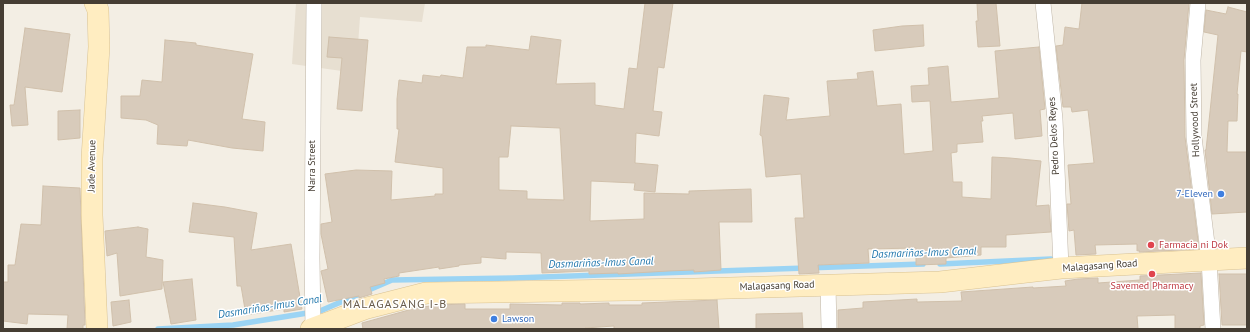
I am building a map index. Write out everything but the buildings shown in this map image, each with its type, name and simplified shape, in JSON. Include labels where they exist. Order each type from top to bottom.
[{"type":"main road","name":"Jade Avenue","points":[[94,3],[98,10],[99,47],[92,158],[92,215],[97,329]]},
{"type":"main road","name":"Malagasang Road","points":[[312,329],[368,308],[426,293],[695,289],[940,282],[1061,268],[1247,258]]},
{"type":"street","name":"Narra Street","points":[[312,329],[314,3]]},
{"type":"street","name":"Pedro Delos Reyes","points":[[1043,3],[1055,119],[1061,268]]},
{"type":"street","name":"Hollywood Street","points":[[1198,3],[1194,60],[1194,137],[1209,260],[1213,329]]},
{"type":"street","points":[[828,285],[829,329]]},
{"type":"shaded area","points":[[296,3],[425,3],[422,22],[360,17],[356,73],[292,64]]},
{"type":"waterway","name":"Dasmariñas-Imus Canal","points":[[940,264],[1051,259]]},
{"type":"waterway","name":"Dasmariñas-Imus Canal","points":[[158,329],[233,325],[320,311],[392,280],[513,278],[923,264]]},
{"type":"place","name":"7-Eleven","points":[[1221,194]]},
{"type":"place","name":"Farmacia ni Dok","points":[[1151,245]]},
{"type":"place","name":"Savemed Pharmacy","points":[[1152,274]]},
{"type":"place","name":"Lawson","points":[[494,319]]},
{"type":"district","name":"MALAGASANG I-B","points":[[395,305]]}]
